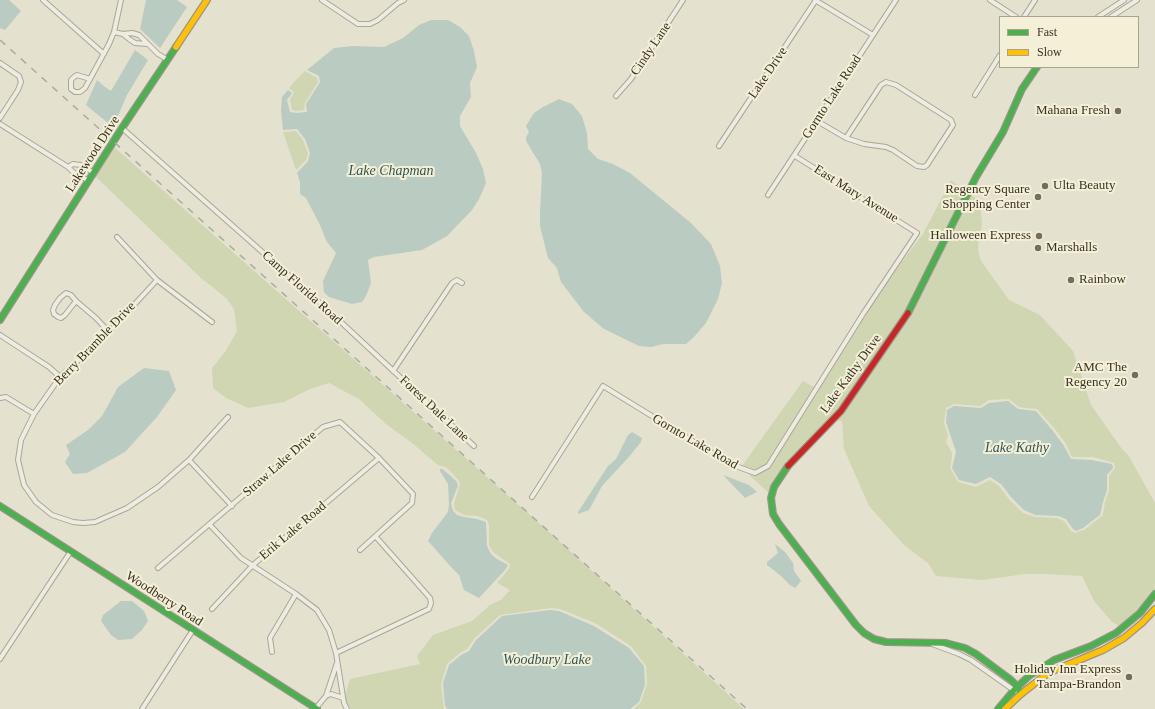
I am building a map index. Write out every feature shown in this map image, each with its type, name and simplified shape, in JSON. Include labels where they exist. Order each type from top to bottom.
[{"type":"street","points":[[43,0],[104,54]]},
{"type":"street","points":[[90,79],[77,75],[71,80],[71,89],[75,92],[80,92],[90,79],[114,32],[121,0]]},
{"type":"street","name":"Lakewood Drive","points":[[0,320],[122,128],[208,0]]},
{"type":"street","points":[[322,0],[358,24],[370,24],[378,20],[404,0]]},
{"type":"street","name":"Cindy Lane","points":[[616,96],[631,79],[684,0]]},
{"type":"street","points":[[816,0],[873,35]]},
{"type":"street","name":"Lake Drive","points":[[719,146],[816,0]]},
{"type":"street","name":"Gornto Lake Road","points":[[768,194],[795,156],[896,0]]},
{"type":"street","points":[[990,0],[1014,16]]},
{"type":"street","points":[[1025,16],[1036,0]]},
{"type":"street","points":[[1100,16],[1124,0]]},
{"type":"street","points":[[1113,16],[1137,0]]},
{"type":"street","points":[[114,32],[139,35],[158,54],[168,60]]},
{"type":"street","points":[[124,34],[129,40],[135,43],[147,44]]},
{"type":"street","points":[[975,95],[999,57]]},
{"type":"street","points":[[0,63],[19,76],[21,82],[18,90],[0,118]]},
{"type":"street","name":"Lake Kathy Drive","points":[[1021,694],[1015,688],[1011,680],[969,650],[952,644],[882,642],[861,631],[775,518],[771,508],[771,494],[775,484],[786,468],[841,410],[905,318],[972,184],[1006,126],[1022,89],[1036,68]]},
{"type":"street","points":[[817,120],[846,138],[864,144],[886,147],[918,166],[924,167],[927,165],[953,125],[951,120],[896,85],[886,82],[880,85],[846,138]]},
{"type":"street","points":[[0,124],[68,166],[73,172],[89,181]]},
{"type":"street","name":"Camp Florida Road","points":[[122,128],[328,310],[393,371]]},
{"type":"street","name":"East Mary Avenue","points":[[795,156],[917,233]]},
{"type":"street","points":[[68,166],[73,164],[81,165],[94,173]]},
{"type":"street","name":"Gornto Lake Road","points":[[532,497],[603,386],[730,464],[755,473],[768,466],[863,314],[917,233]]},
{"type":"street","points":[[117,237],[157,280],[212,322]]},
{"type":"street","name":"Berry Bramble Drive","points":[[157,280],[109,332],[60,377],[34,414],[21,440],[18,460],[24,485],[36,502],[52,515],[73,522],[95,522],[127,508],[158,487],[189,460],[228,417]]},
{"type":"street","points":[[393,371],[452,283],[457,280],[462,282]]},
{"type":"street","points":[[76,301],[61,318],[58,318],[54,314],[53,310],[55,305],[66,293],[71,295],[109,332]]},
{"type":"street","points":[[0,334],[49,367],[60,377]]},
{"type":"street","name":"Forest Dale Lane","points":[[393,371],[474,446]]},
{"type":"street","points":[[0,398],[6,397],[34,414]]},
{"type":"street","name":"Straw Lake Drive","points":[[158,568],[323,427],[340,422],[379,458],[413,494],[412,503],[360,550]]},
{"type":"street","name":"Erik Lake Road","points":[[212,609],[253,566],[379,458]]},
{"type":"street","points":[[189,460],[232,506]]},
{"type":"street","name":"Woodberry Road","points":[[0,506],[317,709]]},
{"type":"street","points":[[210,525],[241,558],[296,594],[317,610],[329,630],[336,653],[343,698],[347,709]]},
{"type":"street","points":[[336,653],[429,609],[431,602],[430,598],[376,537]]},
{"type":"street","points":[[0,659],[71,551]]},
{"type":"street","points":[[272,652],[270,638],[296,594]]},
{"type":"street","points":[[998,709],[1015,688],[1045,665],[1065,655],[1091,646],[1116,633],[1140,613],[1155,594]]},
{"type":"street","points":[[1006,709],[1021,694],[1041,678],[1056,669],[1117,642],[1138,627],[1155,609]]},
{"type":"street","points":[[142,709],[193,630]]},
{"type":"street","points":[[317,709],[326,696],[337,660]]},
{"type":"street","points":[[326,696],[331,694],[343,698]]},
{"type":"green space","points":[[305,71],[317,78],[318,82],[305,103],[304,110],[292,110],[290,100],[294,92],[289,88]]},
{"type":"green space","points":[[296,131],[303,140],[308,154],[306,160],[296,170],[283,132]]},
{"type":"green space","points":[[114,147],[549,532],[744,709],[634,709],[641,702],[647,684],[646,666],[631,646],[595,623],[560,609],[551,608],[500,615],[475,638],[467,649],[447,664],[441,684],[444,709],[351,709],[346,702],[345,696],[350,679],[420,664],[417,656],[433,635],[472,621],[490,605],[501,600],[510,590],[497,583],[509,569],[510,564],[493,552],[489,545],[489,525],[487,520],[478,516],[464,515],[455,510],[454,503],[460,485],[459,481],[453,474],[446,467],[438,465],[386,424],[359,399],[329,383],[310,389],[284,402],[248,408],[226,398],[213,388],[212,368],[225,352],[237,331],[234,309],[226,298],[204,281],[95,176]]},
{"type":"green space","points":[[951,180],[966,191],[903,317],[839,409],[785,466],[773,483],[769,493],[748,474],[756,476],[770,467],[865,315],[894,272],[923,234]]},
{"type":"green space","points":[[970,194],[980,201],[982,224],[978,250],[981,261],[1009,300],[1040,315],[1073,351],[1091,405],[1122,449],[1128,455],[1155,503],[1155,590],[1138,611],[1125,623],[1119,626],[1112,622],[1094,601],[1082,576],[1025,574],[982,580],[936,576],[928,563],[905,546],[869,506],[844,449],[842,421],[836,420],[897,334]],"holes":[[[1009,399],[1019,407],[1037,409],[1066,444],[1072,457],[1093,457],[1114,463],[1115,468],[1109,476],[1109,491],[1105,502],[1103,515],[1084,530],[1075,533],[1071,531],[1064,521],[1057,518],[1035,517],[1023,513],[999,486],[990,480],[976,487],[958,482],[950,468],[952,453],[946,442],[948,435],[944,423],[946,408],[954,404],[980,406],[989,400]]]},
{"type":"green space","points":[[803,381],[814,387],[766,464],[755,470],[742,466]]},
{"type":"water","points":[[0,0],[9,0],[21,11],[5,30],[0,28]]},
{"type":"water","points":[[146,0],[177,0],[187,7],[160,48],[140,29]]},
{"type":"water","name":"Lake Chapman","points":[[431,20],[448,20],[460,27],[469,36],[477,67],[470,83],[471,97],[460,116],[460,126],[476,153],[483,169],[486,183],[472,210],[447,236],[422,250],[374,257],[368,260],[371,283],[362,302],[352,304],[329,297],[324,292],[323,281],[336,253],[327,242],[306,198],[300,194],[300,182],[297,173],[308,161],[310,153],[305,139],[297,129],[283,130],[281,110],[282,97],[288,90],[292,93],[287,100],[290,112],[307,112],[306,104],[320,82],[319,76],[307,70],[334,48],[353,46],[384,47],[403,38],[419,25]]},
{"type":"water","points":[[135,50],[148,60],[127,95],[118,116],[108,123],[86,105],[97,80],[111,91]]},
{"type":"water","points":[[559,99],[572,104],[582,116],[587,133],[588,149],[598,159],[613,164],[630,173],[691,223],[711,244],[720,266],[722,283],[718,299],[706,323],[686,344],[663,344],[651,347],[639,346],[604,329],[584,312],[561,282],[557,268],[548,258],[540,226],[542,173],[540,164],[526,141],[526,137],[529,132],[526,126],[534,113]]},
{"type":"water","points":[[144,368],[169,371],[176,390],[157,417],[125,452],[87,473],[73,474],[65,462],[70,454],[66,445],[88,430],[102,416],[118,387]]},
{"type":"water","name":"Lake Kathy","points":[[1008,401],[1018,409],[1036,411],[1064,446],[1071,459],[1092,460],[1112,464],[1113,468],[1107,475],[1107,490],[1100,515],[1083,528],[1076,531],[1066,519],[1058,516],[1035,515],[1024,510],[1001,484],[990,477],[976,484],[959,480],[952,468],[956,452],[946,422],[947,410],[954,406],[981,408],[989,403]]},
{"type":"water","points":[[632,432],[642,438],[641,442],[602,486],[589,510],[578,514],[608,466],[616,459],[628,435]]},
{"type":"water","points":[[441,468],[457,482],[458,486],[451,503],[453,511],[457,515],[486,522],[487,546],[491,554],[508,565],[479,598],[464,590],[459,575],[428,541],[432,533],[448,512],[448,484],[440,471]]},
{"type":"water","points":[[723,475],[749,485],[757,492],[745,498]]},
{"type":"water","points":[[775,544],[785,552],[793,563],[794,571],[801,581],[795,588],[767,565],[767,562],[778,553]]},
{"type":"water","points":[[121,601],[132,601],[144,611],[148,621],[142,630],[132,639],[118,640],[111,635],[101,621],[103,615]]},
{"type":"water","name":"Woodbury Lake","points":[[550,610],[559,611],[594,626],[629,648],[644,666],[645,685],[639,702],[630,709],[447,709],[445,706],[443,683],[449,665],[461,655],[469,651],[476,640],[502,616]]},
{"type":"railway","points":[[0,40],[747,709]]},
{"type":"traffic: fast","points":[[0,320],[122,128],[176,47]]},
{"type":"traffic: fast","points":[[908,313],[976,177],[1003,132],[1022,89],[1036,68]]},
{"type":"traffic: fast","points":[[788,466],[774,487],[771,498],[773,514],[856,625],[864,633],[874,639],[886,642],[946,643],[965,648],[976,654],[1011,680],[1017,686],[1021,694]]},
{"type":"traffic: fast","points":[[0,506],[317,709]]},
{"type":"traffic: fast","points":[[998,709],[1014,690],[1029,676],[1054,660],[1091,646],[1116,633],[1140,613],[1155,594]]},
{"type":"traffic: slow","points":[[176,47],[207,0]]},
{"type":"traffic: slow","points":[[1005,709],[1021,694],[1048,673],[1103,650],[1124,638],[1142,623],[1155,609]]},
{"type":"traffic: jam","points":[[788,466],[841,411],[908,313]]},
{"type":"place","name":"Mahana Fresh","points":[[1118,111]]},
{"type":"place","name":"Ulta Beauty","points":[[1045,186]]},
{"type":"place","name":"Regency Square Shopping Center","points":[[1038,197]]},
{"type":"place","name":"Halloween Express","points":[[1039,236]]},
{"type":"place","name":"Marshalls","points":[[1038,248]]},
{"type":"place","name":"Rainbow","points":[[1071,280]]},
{"type":"place","name":"AMC The Regency 20","points":[[1135,375]]},
{"type":"place","name":"Holiday Inn Express Tampa-Brandon","points":[[1129,677]]}]
